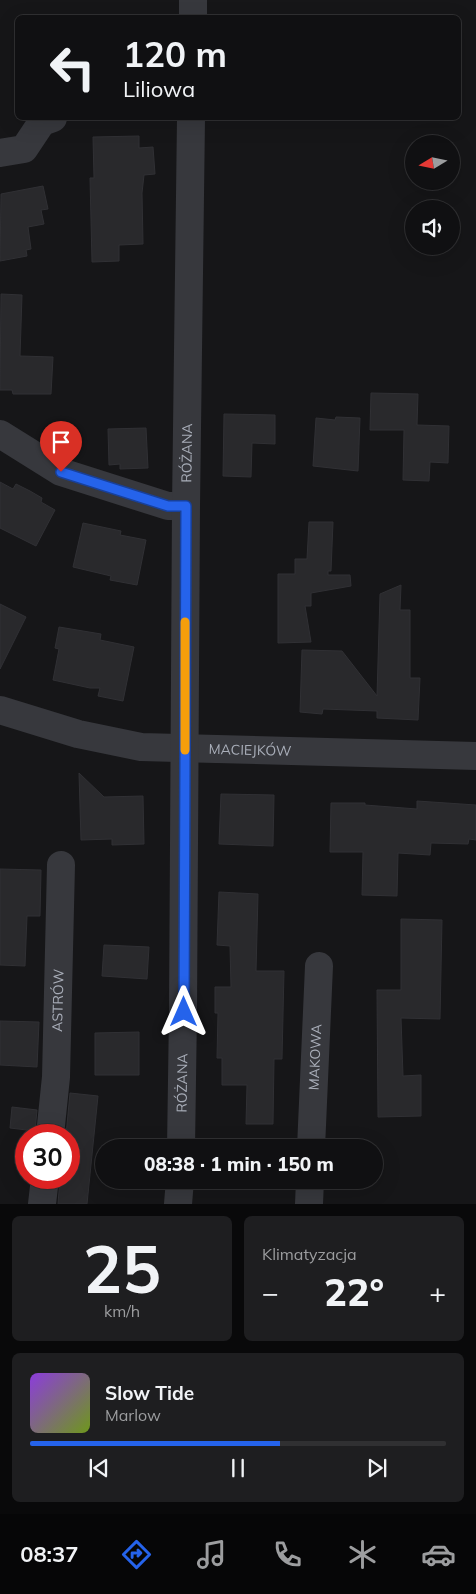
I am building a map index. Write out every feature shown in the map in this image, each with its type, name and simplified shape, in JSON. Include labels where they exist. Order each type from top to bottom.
[{"type":"street","points":[[193,0],[193,15]]},
{"type":"street","points":[[12,151],[42,122],[48,120]]},
{"type":"street","name":"RÓŻANA","points":[[181,1139],[184,1012],[186,506],[191,120]]},
{"type":"street","points":[[0,434],[61,472],[168,506],[186,506]]},
{"type":"street","name":"MACIEJKÓW","points":[[0,710],[78,734],[141,747],[476,756]]},
{"type":"street","name":"ASTRÓW","points":[[51,1124],[56,1078],[61,864]]},
{"type":"street","name":"MAKOWA","points":[[312,1139],[319,966]]},
{"type":"street","points":[[42,1204],[44,1189]]},
{"type":"street","points":[[178,1204],[179,1189]]},
{"type":"street","points":[[309,1204],[310,1189]]},
{"type":"building","points":[[139,136],[139,148],[153,147],[155,174],[144,175],[142,193],[143,244],[119,245],[119,261],[92,262],[90,178],[94,178],[93,137]]},
{"type":"building","points":[[43,186],[48,209],[41,210],[44,224],[28,227],[31,249],[26,250],[27,256],[0,261],[1,194]]},
{"type":"building","points":[[1,294],[22,295],[20,356],[53,357],[51,394],[13,394],[12,390],[0,390]]},
{"type":"building","points":[[371,393],[418,394],[417,425],[449,426],[448,463],[430,462],[429,481],[403,480],[404,430],[370,430]]},
{"type":"building","points":[[224,414],[275,415],[275,444],[252,443],[251,477],[223,476]]},
{"type":"building","points":[[336,417],[360,418],[358,471],[313,466],[316,418],[335,420]]},
{"type":"building","points":[[146,428],[148,468],[120,469],[120,464],[109,465],[108,429]]},
{"type":"building","points":[[0,482],[13,489],[16,484],[30,491],[42,498],[41,502],[55,510],[36,546],[0,528]]},
{"type":"building","points":[[309,522],[333,522],[331,571],[328,571],[328,575],[350,575],[351,586],[311,593],[311,606],[305,606],[311,642],[278,643],[278,574],[295,574],[295,559],[307,559]]},
{"type":"building","points":[[83,523],[121,531],[120,535],[146,540],[137,585],[110,580],[111,576],[73,567]]},
{"type":"building","points":[[401,585],[400,610],[410,610],[410,678],[420,678],[418,720],[377,718],[377,711],[323,709],[322,714],[300,712],[302,650],[342,651],[377,696],[380,594]]},
{"type":"building","points":[[0,604],[26,617],[0,669]]},
{"type":"building","points":[[59,627],[101,634],[100,640],[134,647],[123,701],[98,696],[100,688],[90,688],[53,680],[59,649],[55,648]]},
{"type":"building","points":[[79,773],[104,797],[143,796],[144,844],[112,845],[112,839],[81,840]]},
{"type":"building","points":[[221,794],[274,795],[273,846],[219,844]]},
{"type":"building","points":[[417,801],[476,805],[476,840],[469,839],[468,844],[431,843],[430,855],[398,853],[397,896],[362,895],[363,852],[330,852],[331,803],[365,803],[365,805],[417,809]]},
{"type":"building","points":[[0,869],[41,870],[40,916],[27,916],[25,966],[0,965]]},
{"type":"building","points":[[219,892],[258,894],[256,971],[284,971],[282,1059],[274,1059],[273,1124],[246,1124],[247,1085],[222,1085],[222,1058],[217,1058],[218,1013],[215,1013],[215,987],[231,987],[230,946],[217,945]]},
{"type":"building","points":[[401,919],[442,920],[440,1019],[401,1018],[403,1076],[421,1075],[421,1116],[378,1117],[377,990],[401,990]]},
{"type":"building","points":[[104,945],[149,947],[147,979],[102,976]]},
{"type":"building","points":[[0,1021],[39,1022],[37,1067],[0,1065]]},
{"type":"building","points":[[139,1032],[139,1075],[95,1075],[95,1033]]},
{"type":"building","points":[[70,1093],[98,1096],[87,1204],[58,1204],[59,1189],[80,1189],[80,1124],[67,1124]]},
{"type":"building","points":[[12,1107],[37,1110],[36,1124],[15,1124],[15,1129],[10,1128]]},
{"type":"slow traffic","points":[[185,622],[185,750]]},
{"type":"route","points":[[61,472],[168,506],[186,506],[184,1012]]}]
